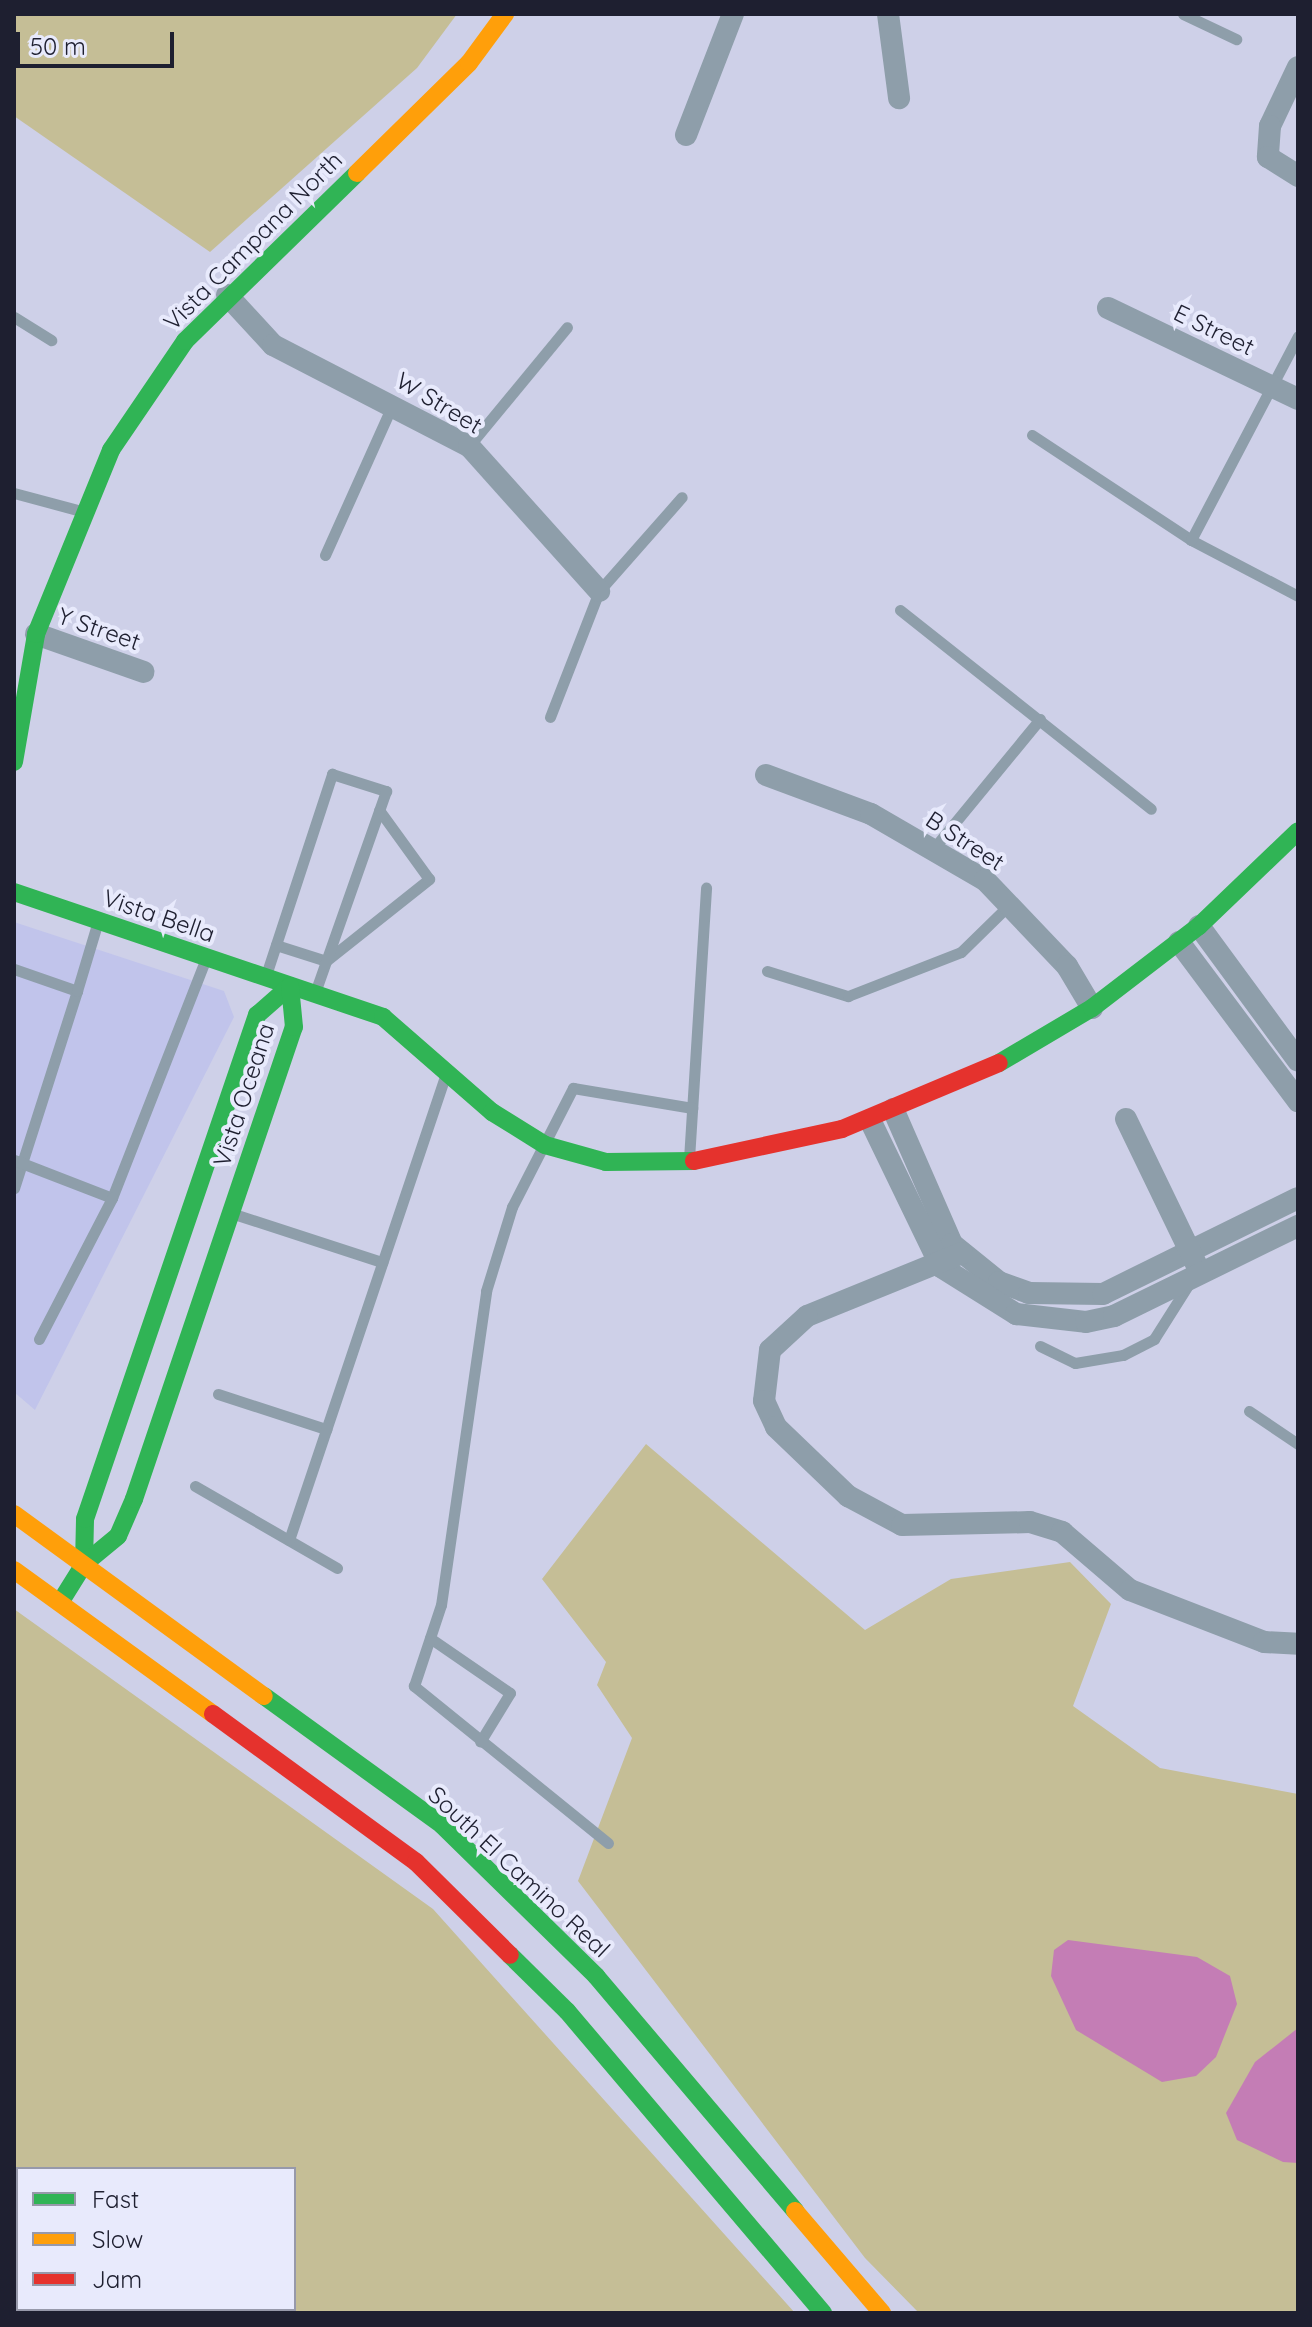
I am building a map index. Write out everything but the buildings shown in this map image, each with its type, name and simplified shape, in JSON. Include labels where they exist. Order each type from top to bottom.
[{"type":"street","name":"Vista Campana North","points":[[14,762],[36,634],[81,511],[119,438],[227,295],[469,63],[505,14]]},
{"type":"street","points":[[686,135],[733,14]]},
{"type":"street","points":[[888,14],[899,98]]},
{"type":"street","points":[[1298,67],[1270,126],[1268,157],[1298,176]]},
{"type":"street","name":"W Street","points":[[227,295],[273,345],[393,404],[469,446],[599,591]]},
{"type":"street","name":"E Street","points":[[1108,308],[1298,399]]},
{"type":"street","name":"Y Street","points":[[36,634],[144,672]]},
{"type":"street","name":"B Street","points":[[766,775],[871,814],[985,880],[1067,966],[1092,1008]]},
{"type":"street","points":[[545,1145],[606,1162],[689,1163],[870,1120],[993,1067],[1092,1008],[1199,926],[1298,831]]},
{"type":"street","name":"Vista Bella","points":[[14,892],[383,1017],[447,1073],[545,1145]]},
{"type":"street","points":[[1199,926],[1298,1061]]},
{"type":"street","points":[[1179,942],[1298,1101]]},
{"type":"street","name":"Vista Oceana","points":[[61,1601],[84,1564],[118,1536],[134,1499],[294,1027],[290,986]]},
{"type":"street","name":"Vista Oceana","points":[[84,1564],[85,1519],[257,1015],[290,986]]},
{"type":"street","points":[[893,1109],[940,1227],[962,1253],[999,1282],[1079,1299],[1195,1269],[1298,1226]]},
{"type":"street","points":[[1126,1119],[1195,1269]]},
{"type":"street","points":[[870,1120],[941,1267],[1016,1314],[1057,1320],[1114,1316],[1195,1269],[1298,1198]]},
{"type":"street","points":[[962,1253],[941,1267],[807,1316],[770,1350],[764,1401],[776,1427],[848,1496],[902,1525],[1030,1522],[1062,1532],[1130,1590],[1264,1642],[1298,1644]]},
{"type":"street","name":"South El Camino Real","points":[[14,1514],[442,1825],[596,1976],[882,2313]]},
{"type":"street","points":[[14,1570],[61,1601],[428,1873],[567,2011],[823,2313]]},
{"type":"lane","points":[[1183,14],[1236,39]]},
{"type":"lane","points":[[14,317],[51,340]]},
{"type":"lane","points":[[469,446],[567,327]]},
{"type":"lane","points":[[1191,540],[1298,336]]},
{"type":"lane","points":[[325,555],[393,404]]},
{"type":"lane","points":[[1032,435],[1191,540],[1298,596]]},
{"type":"lane","points":[[14,493],[81,511]]},
{"type":"lane","points":[[550,717],[599,591],[682,497]]},
{"type":"lane","points":[[900,610],[1151,809]]},
{"type":"lane","points":[[934,848],[1040,719]]},
{"type":"lane","points":[[265,977],[332,774],[386,791],[314,994]]},
{"type":"lane","points":[[326,961],[429,879],[379,810]]},
{"type":"lane","points":[[689,1163],[706,888]]},
{"type":"lane","points":[[767,971],[848,996],[961,952],[1009,905]]},
{"type":"lane","points":[[14,1188],[19,1162],[98,921]]},
{"type":"lane","points":[[276,945],[326,961]]},
{"type":"lane","points":[[39,1339],[112,1198],[206,957]]},
{"type":"lane","points":[[14,969],[77,991]]},
{"type":"lane","points":[[289,1540],[447,1073]]},
{"type":"lane","points":[[608,1843],[414,1686],[430,1638],[494,1253],[545,1145],[573,1088],[692,1108]]},
{"type":"lane","points":[[19,1162],[112,1198]]},
{"type":"lane","points":[[230,1212],[382,1262]]},
{"type":"lane","points":[[1040,1346],[1075,1363],[1123,1355],[1154,1339],[1195,1269]]},
{"type":"lane","points":[[218,1394],[326,1429]]},
{"type":"lane","points":[[1249,1411],[1298,1444]]},
{"type":"lane","points":[[195,1486],[337,1568]]},
{"type":"lane","points":[[430,1638],[510,1693],[480,1742]]},
{"type":"shaded area","points":[[14,14],[457,14],[417,68],[210,252],[14,116]]},
{"type":"shaded area","points":[[14,922],[224,991],[234,1017],[35,1410],[14,1392]]},
{"type":"shaded area","points":[[646,1444],[865,1630],[951,1579],[1070,1562],[1111,1604],[1073,1706],[1160,1768],[1298,1794],[1298,2313],[919,2313],[865,2258],[578,1881],[632,1738],[597,1685],[606,1662],[542,1579]]},
{"type":"shaded area","points":[[14,1609],[433,1909],[795,2313],[14,2313]]},
{"type":"shaded area","points":[[1068,1940],[1197,1957],[1230,1976],[1237,2004],[1216,2057],[1196,2076],[1162,2082],[1076,2030],[1051,1976],[1054,1950]]},
{"type":"shaded area","points":[[1298,2028],[1298,2163],[1283,2162],[1237,2140],[1226,2113],[1255,2062]]},
{"type":"traffic: fast","points":[[14,762],[36,634],[111,450],[185,341],[357,173]]},
{"type":"traffic: fast","points":[[999,1063],[1092,1008],[1199,926],[1298,831]]},
{"type":"traffic: fast","points":[[14,892],[383,1017],[492,1112],[545,1145],[606,1162],[694,1161]]},
{"type":"traffic: fast","points":[[84,1564],[85,1519],[257,1015],[290,986]]},
{"type":"traffic: fast","points":[[61,1601],[84,1564],[118,1536],[134,1499],[294,1027],[290,986]]},
{"type":"traffic: fast","points":[[264,1696],[442,1825],[596,1976],[795,2211]]},
{"type":"traffic: fast","points":[[510,1955],[567,2011],[823,2313]]},
{"type":"traffic: slow","points":[[357,173],[469,63],[505,14]]},
{"type":"traffic: slow","points":[[14,1514],[264,1696]]},
{"type":"traffic: slow","points":[[14,1570],[213,1714]]},
{"type":"traffic: slow","points":[[795,2211],[882,2313]]},
{"type":"traffic: jam","points":[[694,1161],[842,1129],[999,1063]]},
{"type":"traffic: jam","points":[[213,1714],[416,1862],[510,1955]]}]
